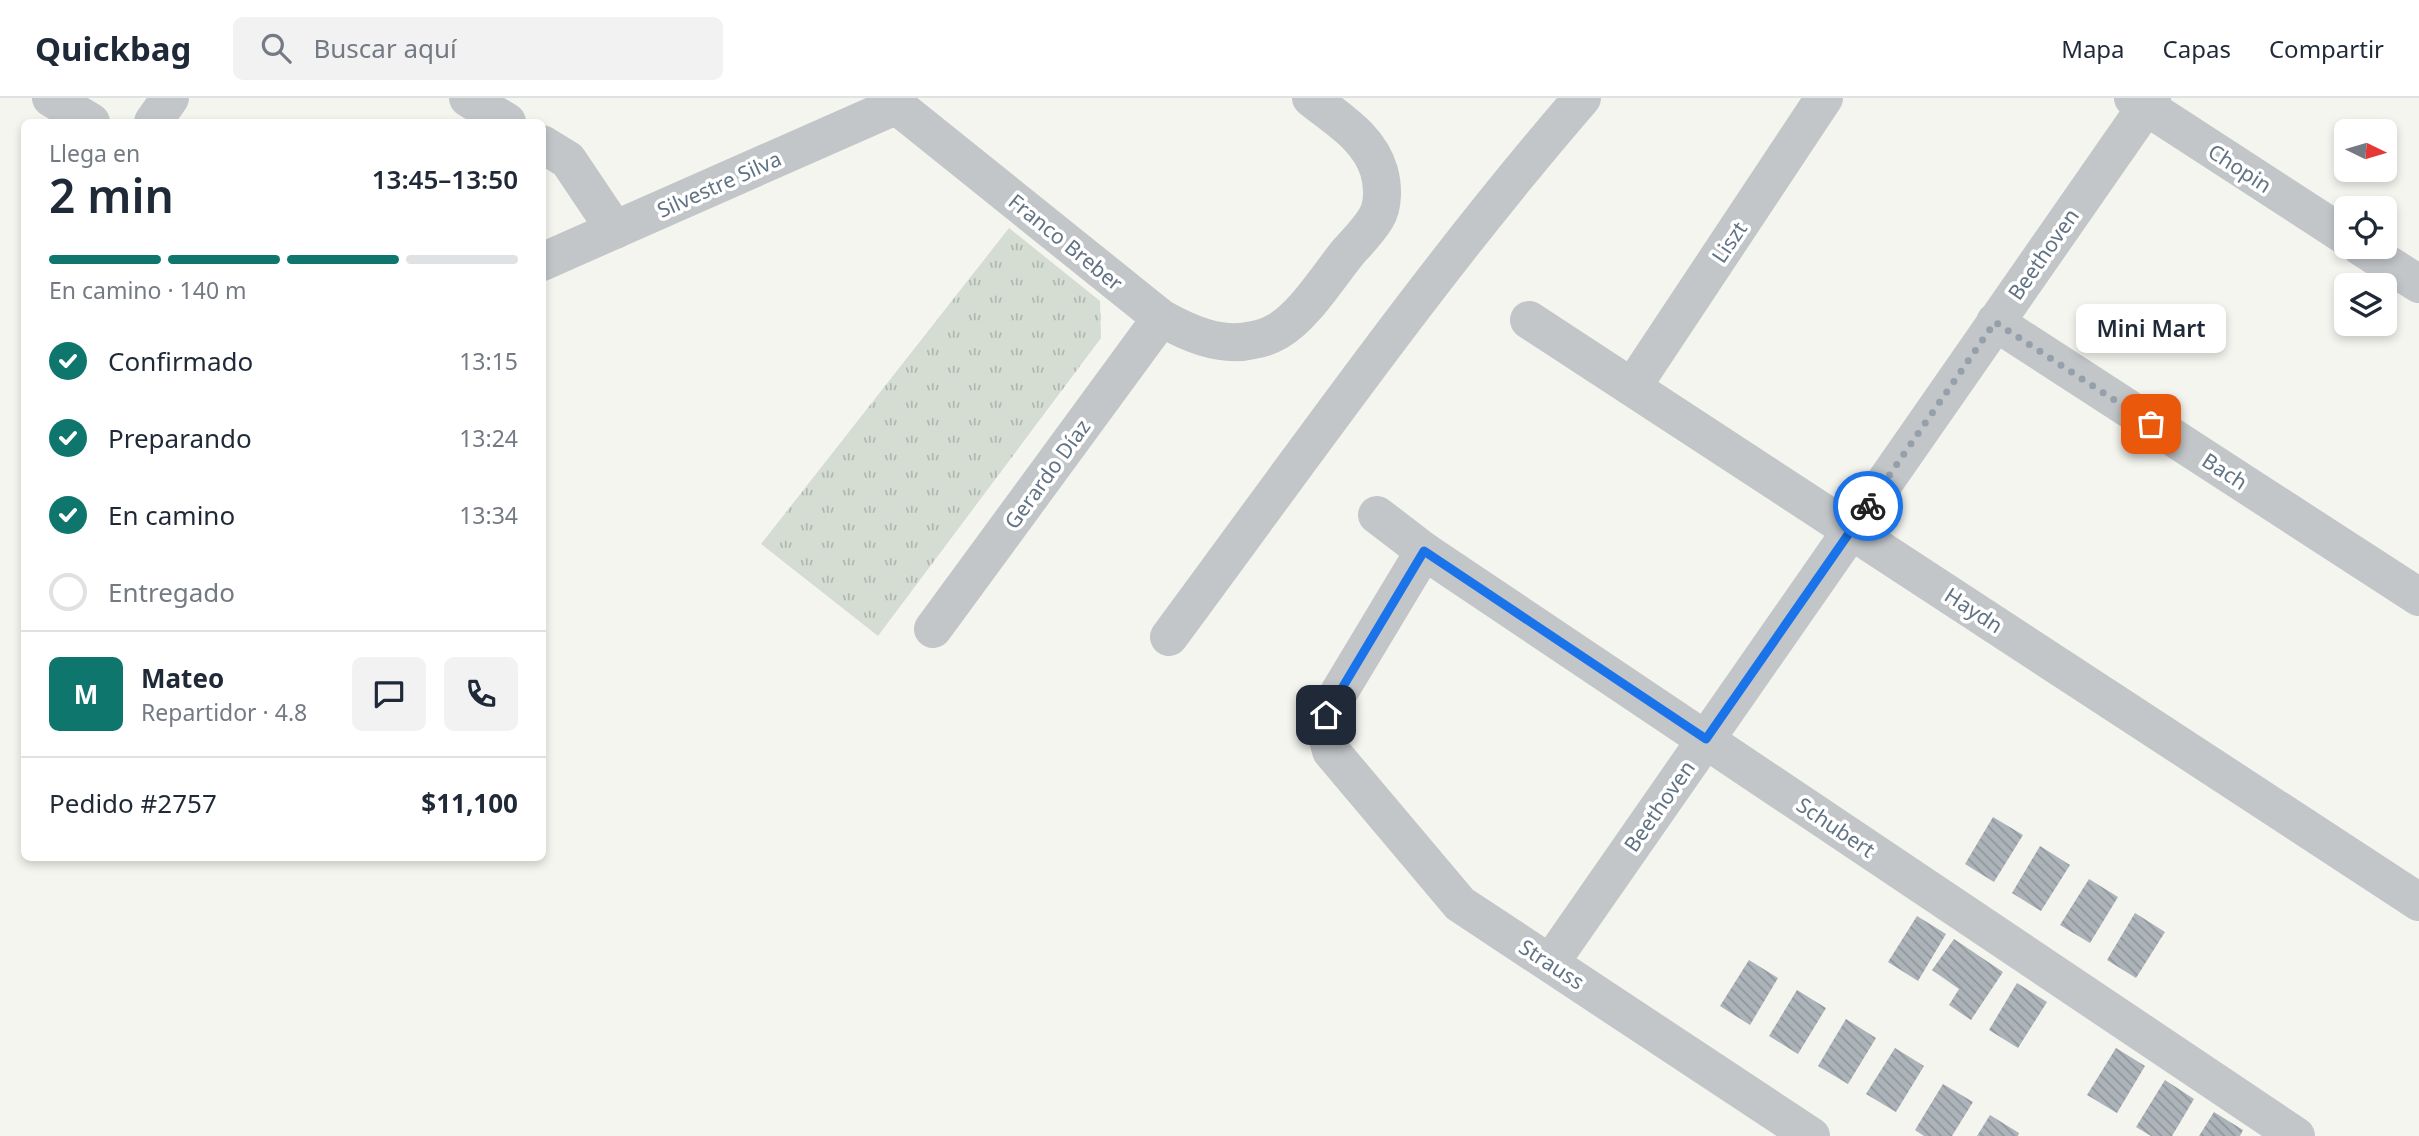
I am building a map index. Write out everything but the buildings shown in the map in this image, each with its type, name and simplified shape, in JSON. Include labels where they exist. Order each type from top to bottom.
[{"type":"street","points":[[51,98],[86,119]]},
{"type":"street","points":[[155,119],[170,98]]},
{"type":"street","points":[[468,98],[503,119]]},
{"type":"street","name":"Franco Breber","points":[[891,102],[1161,318],[1185,331],[1232,342],[1253,341],[1278,331],[1298,314],[1377,217],[1381,202],[1379,172],[1364,142],[1311,98]]},
{"type":"street","points":[[1169,637],[1430,284],[1539,147],[1582,98]]},
{"type":"street","name":"Liszt","points":[[1633,386],[1824,98]]},
{"type":"street","name":"Chopin","points":[[2143,101],[2334,228]]},
{"type":"street","name":"Beethoven","points":[[1551,962],[1852,530],[2143,101]]},
{"type":"street","name":"Silvestre Silva","points":[[546,260],[891,102]]},
{"type":"street","points":[[546,147],[568,160],[615,230]]},
{"type":"street","points":[[2380,259],[2419,284]]},
{"type":"street","name":"Gerardo Díaz","points":[[933,629],[1161,318]]},
{"type":"street","name":"Haydn","points":[[1529,320],[2419,902]]},
{"type":"street","name":"Bach","points":[[1995,322],[2419,597]]},
{"type":"street","name":"Schubert","points":[[1377,515],[1424,551],[2296,1136]]},
{"type":"street","name":"Strauss","points":[[1424,551],[1326,715],[1326,732],[1331,751],[1460,904],[1811,1136]]},
{"type":"green space","points":[[1009,228],[1100,301],[1101,338],[878,636],[761,544]]},
{"type":"way so far","points":[[1868,506],[1995,322],[2151,424]]},
{"type":"place","name":"Mini Mart","points":[[2151,424]]},
{"type":"route","points":[[1326,715],[1424,551],[1706,739],[1868,506]]}]
